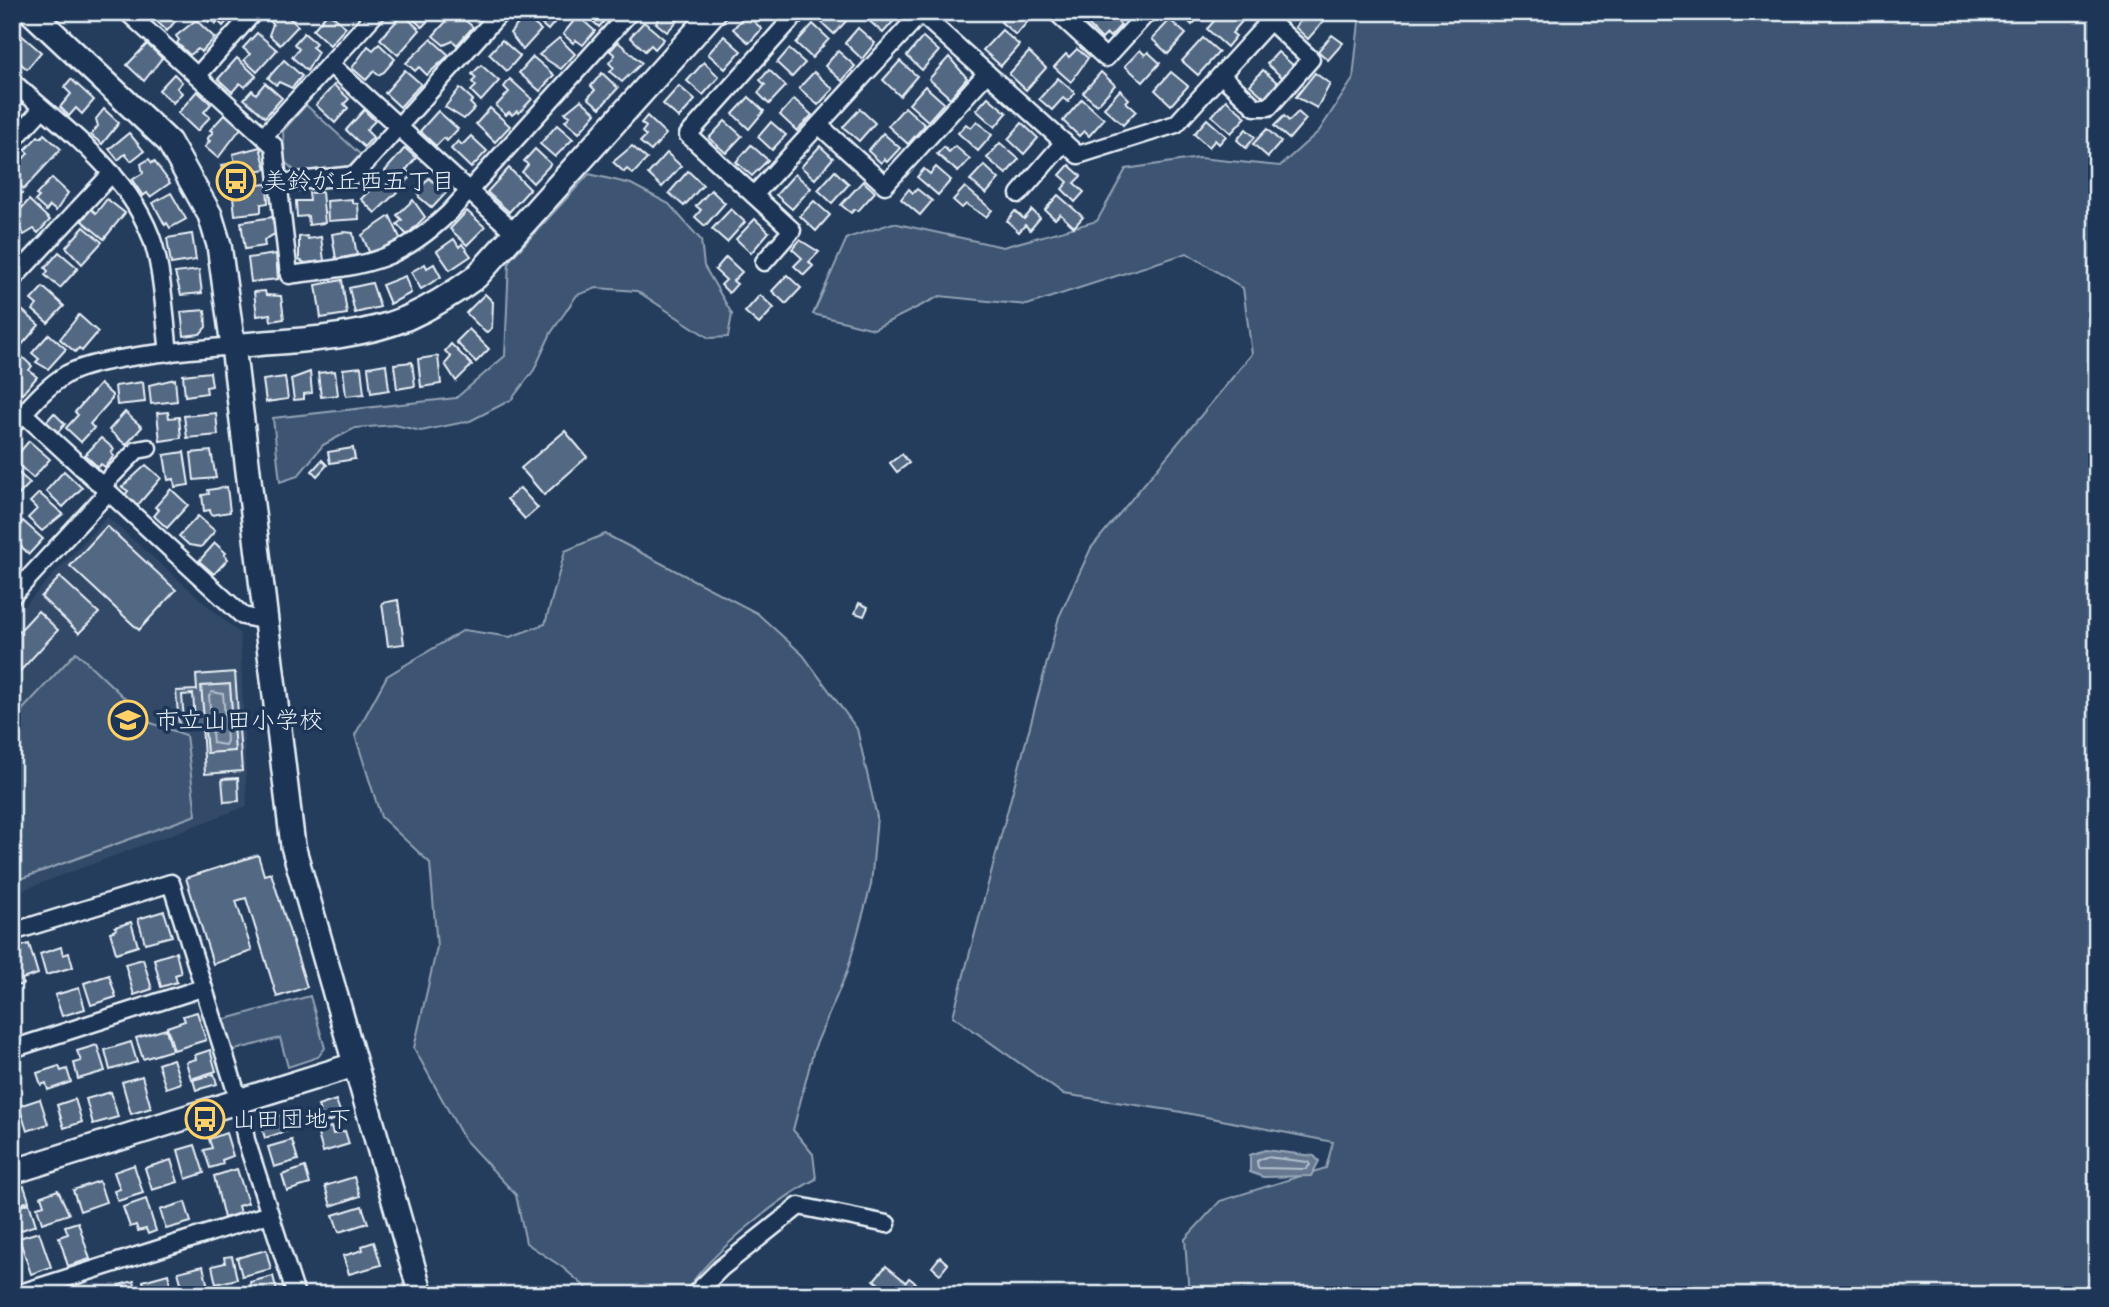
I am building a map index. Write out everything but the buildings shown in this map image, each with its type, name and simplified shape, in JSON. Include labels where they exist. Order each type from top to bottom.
[{"type":"street","points":[[31,12],[150,121],[182,161],[211,215],[219,245],[233,346],[293,846],[421,1295]]},
{"type":"street","points":[[128,12],[274,146],[289,275],[367,264],[401,251],[425,236],[630,12]]},
{"type":"street","points":[[198,75],[254,12]]},
{"type":"street","points":[[264,136],[377,12]]},
{"type":"street","points":[[279,183],[355,175],[501,12]]},
{"type":"street","points":[[267,621],[243,616],[105,489],[18,420],[48,387],[70,373],[169,353],[363,331],[405,319],[439,303],[476,277],[714,12]]},
{"type":"street","points":[[764,262],[792,230],[688,135],[798,12]]},
{"type":"street","points":[[1056,12],[1106,58],[1148,12]]},
{"type":"street","points":[[754,195],[820,126],[920,13],[1078,155],[1176,124],[1274,17],[1311,60],[1269,107],[1255,107],[1221,75]]},
{"type":"street","points":[[330,64],[515,233]]},
{"type":"street","points":[[820,126],[886,185],[987,73]]},
{"type":"street","points":[[12,81],[112,173],[139,213],[157,255],[169,353]]},
{"type":"street","points":[[12,142],[42,109]]},
{"type":"street","points":[[1019,194],[1064,142]]},
{"type":"street","points":[[12,280],[112,173]]},
{"type":"street","points":[[12,596],[137,450],[148,448]]},
{"type":"street","points":[[12,932],[171,883],[239,1101],[246,1140],[296,1295]]},
{"type":"street","points":[[12,1049],[202,988]]},
{"type":"street","points":[[12,1171],[354,1065]]},
{"type":"street","points":[[694,1295],[721,1268],[799,1206],[887,1224]]},
{"type":"street","points":[[14,1295],[269,1214]]},
{"type":"shaded area","points":[[1360,12],[2097,12],[2097,1295],[1189,1295],[1185,1239],[1220,1201],[1326,1168],[1333,1142],[1176,1111],[1063,1094],[953,1016],[1059,617],[1091,548],[1252,354],[1243,288],[1187,253],[1027,305],[940,296],[874,329],[813,314],[847,238],[893,223],[1003,247],[1097,221],[1126,169],[1199,158],[1280,166],[1319,131],[1353,79]]},
{"type":"shaded area","points":[[306,105],[361,155],[350,166],[296,172],[285,162],[283,131]]},
{"type":"shaded area","points":[[589,174],[631,184],[669,204],[701,240],[704,266],[732,314],[728,337],[709,338],[637,291],[597,288],[577,295],[551,333],[534,370],[511,400],[470,421],[421,431],[395,425],[355,428],[323,445],[298,476],[280,482],[273,418],[456,398],[505,356],[509,261]]},
{"type":"shaded area","name":"市立山田小学校","points":[[107,517],[240,634],[247,806],[12,894],[12,619]]},
{"type":"shaded area","points":[[605,534],[757,613],[803,655],[857,729],[877,817],[871,885],[847,972],[814,1049],[793,1130],[813,1154],[816,1179],[744,1230],[708,1264],[684,1295],[595,1295],[562,1267],[526,1243],[516,1195],[464,1139],[414,1048],[437,947],[430,863],[381,817],[355,735],[387,676],[464,630],[510,637],[545,624],[565,551]]},
{"type":"shaded area","points":[[76,652],[151,723],[186,735],[196,815],[12,882],[12,721]]},
{"type":"shaded area","points":[[310,996],[325,1048],[318,1057],[288,1067],[280,1038],[231,1051],[222,1020]]},
{"type":"water","points":[[230,684],[235,751],[207,753],[201,686]]},
{"type":"water","points":[[1265,1150],[1314,1156],[1319,1161],[1311,1176],[1263,1177],[1250,1172],[1250,1155]]},
{"type":"place","name":"美鈴が丘西五丁目","points":[[236,181]]},
{"type":"place","name":"市立山田小学校","points":[[128,720]]},
{"type":"place","name":"山田団地下","points":[[205,1119]]}]
